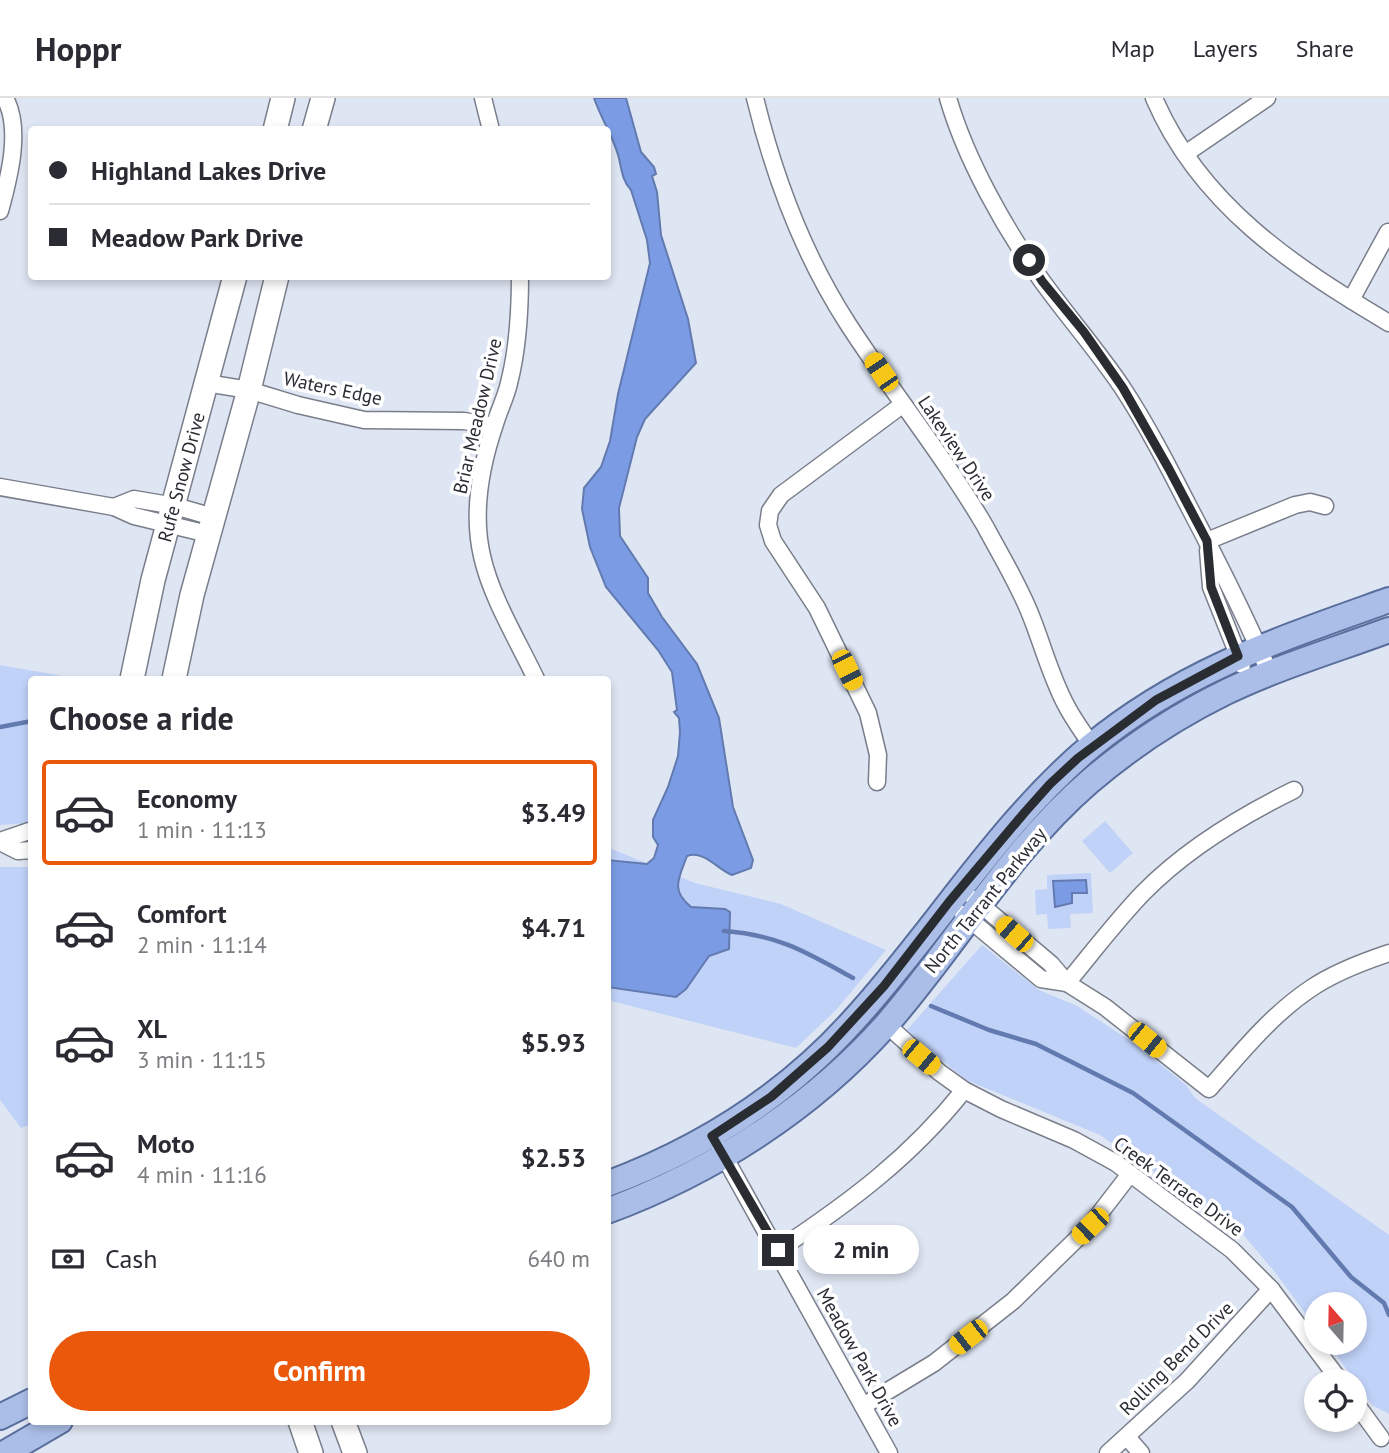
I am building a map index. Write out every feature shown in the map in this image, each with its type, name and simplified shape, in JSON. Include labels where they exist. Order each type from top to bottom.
[{"type":"main road","points":[[276,126],[283,98]]},
{"type":"main road","points":[[315,126],[323,98]]},
{"type":"main road","name":"Rufe Snow Drive","points":[[133,676],[153,580],[234,280]]},
{"type":"main road","points":[[175,676],[184,629],[276,280]]},
{"type":"main road","name":"North Tarrant Parkway","points":[[611,1209],[669,1186],[718,1146],[828,1047],[884,986],[955,895],[1050,784],[1092,746],[1156,700],[1249,651],[1389,600]]},
{"type":"main road","name":"North Tarrant Parkway","points":[[611,1182],[669,1159],[718,1146],[793,1109],[848,1063],[886,1024],[1044,826],[1116,759],[1184,714],[1260,678],[1389,630]]},
{"type":"main road","points":[[0,1418],[28,1403]]},
{"type":"main road","points":[[5,1453],[53,1425]]},
{"type":"main road","points":[[302,1425],[312,1453]]},
{"type":"main road","points":[[344,1425],[355,1453]]},
{"type":"street","points":[[0,211],[9,177],[13,132],[11,108],[5,98]]},
{"type":"street","points":[[483,98],[490,126]]},
{"type":"street","name":"Lakeview Drive","points":[[755,98],[780,178],[819,275],[902,405],[960,484],[1006,564],[1031,616],[1066,706],[1092,746]]},
{"type":"street","points":[[948,98],[973,165],[1004,220],[1042,281],[1084,332],[1123,388],[1169,469],[1207,541],[1260,678]]},
{"type":"street","points":[[1154,98],[1185,154],[1215,194],[1298,267],[1389,323]]},
{"type":"street","points":[[1185,154],[1268,98]]},
{"type":"street","points":[[1351,300],[1388,232]]},
{"type":"street","name":"Briar Meadow Drive","points":[[520,280],[509,385],[494,426],[478,509],[482,557],[490,582],[535,676]]},
{"type":"street","name":"Waters Edge","points":[[206,383],[248,390],[364,420],[464,421],[494,426]]},
{"type":"street","points":[[877,782],[878,755],[868,713],[817,608],[773,541],[768,525],[770,511],[781,495],[902,405]]},
{"type":"street","points":[[0,487],[114,507],[134,499],[172,515],[211,526]]},
{"type":"street","points":[[1207,541],[1295,505],[1310,502],[1325,506]]},
{"type":"street","points":[[1066,984],[1142,894],[1166,871],[1231,824],[1294,790]]},
{"type":"street","points":[[0,842],[28,832]]},
{"type":"street","points":[[0,842],[18,851],[28,850]]},
{"type":"street","points":[[955,895],[1041,979],[1066,984],[1105,1007],[1209,1089],[1255,1037],[1291,1003],[1333,976],[1389,953]]},
{"type":"street","name":"Creek Terrace Drive","points":[[886,1024],[939,1072],[964,1090],[1074,1140],[1116,1163],[1232,1250],[1272,1289],[1331,1369]]},
{"type":"street","points":[[778,1250],[820,1222],[890,1168],[920,1142],[964,1090]]},
{"type":"street","name":"Meadow Park Drive","points":[[718,1146],[889,1453]]},
{"type":"street","points":[[863,1406],[934,1363],[1013,1301],[1090,1226],[1130,1174]]},
{"type":"street","name":"Rolling Bend Drive","points":[[1108,1453],[1187,1381],[1272,1289]]},
{"type":"street","points":[[1367,1419],[1381,1438]]},
{"type":"street","points":[[1127,1437],[1142,1453]]},
{"type":"shaded area","points":[[0,665],[63,676],[28,676],[28,823],[0,825]]},
{"type":"shaded area","points":[[1105,821],[1133,853],[1110,873],[1082,841]]},
{"type":"shaded area","points":[[611,849],[695,883],[781,904],[886,950],[837,1009],[796,1048],[611,1001]]},
{"type":"shaded area","points":[[0,867],[28,867],[28,1125],[21,1128],[0,1100]]},
{"type":"shaded area","points":[[1091,873],[1093,913],[1070,914],[1071,928],[1048,929],[1047,914],[1036,915],[1035,890],[1047,889],[1047,875]]},
{"type":"shaded area","points":[[982,945],[1039,990],[1077,1006],[1137,1045],[1186,1085],[1195,1098],[1389,1235],[1389,1414],[1372,1405],[1367,1398],[1367,1369],[1346,1369],[1336,1355],[1367,1355],[1367,1292],[1304,1292],[1304,1312],[1241,1232],[1100,1135],[966,1080],[906,1031]]},
{"type":"water","points":[[594,98],[626,98],[641,152],[654,167],[656,174],[652,176],[657,192],[661,235],[688,319],[696,363],[645,419],[637,437],[619,508],[620,536],[648,578],[648,593],[662,617],[697,664],[719,718],[733,807],[753,860],[751,868],[732,875],[705,858],[687,856],[678,883],[680,895],[691,907],[725,909],[730,912],[729,949],[709,956],[686,989],[676,997],[611,988],[611,860],[647,864],[654,858],[658,845],[653,837],[653,820],[678,756],[680,732],[679,718],[674,712],[677,710],[672,672],[658,650],[606,587],[590,547],[582,509],[584,488],[601,467],[610,441],[618,394],[650,263],[647,240],[631,190],[625,181],[611,136],[611,126],[606,126]]},
{"type":"water","points":[[1086,880],[1087,893],[1072,893],[1072,903],[1055,907],[1053,881]]},
{"type":"waterway","points":[[0,727],[28,722]]},
{"type":"waterway","points":[[724,931],[761,936],[792,946],[853,978]]},
{"type":"waterway","points":[[931,1006],[989,1030],[1036,1044],[1133,1093],[1292,1207],[1351,1277],[1384,1303],[1389,1315]]},
{"type":"route","points":[[778,1250],[712,1136],[771,1097],[828,1047],[884,986],[949,902],[1025,812],[1078,758],[1156,700],[1200,674],[1238,656],[1211,587],[1207,541],[1169,469],[1123,388],[1029,260]]}]
